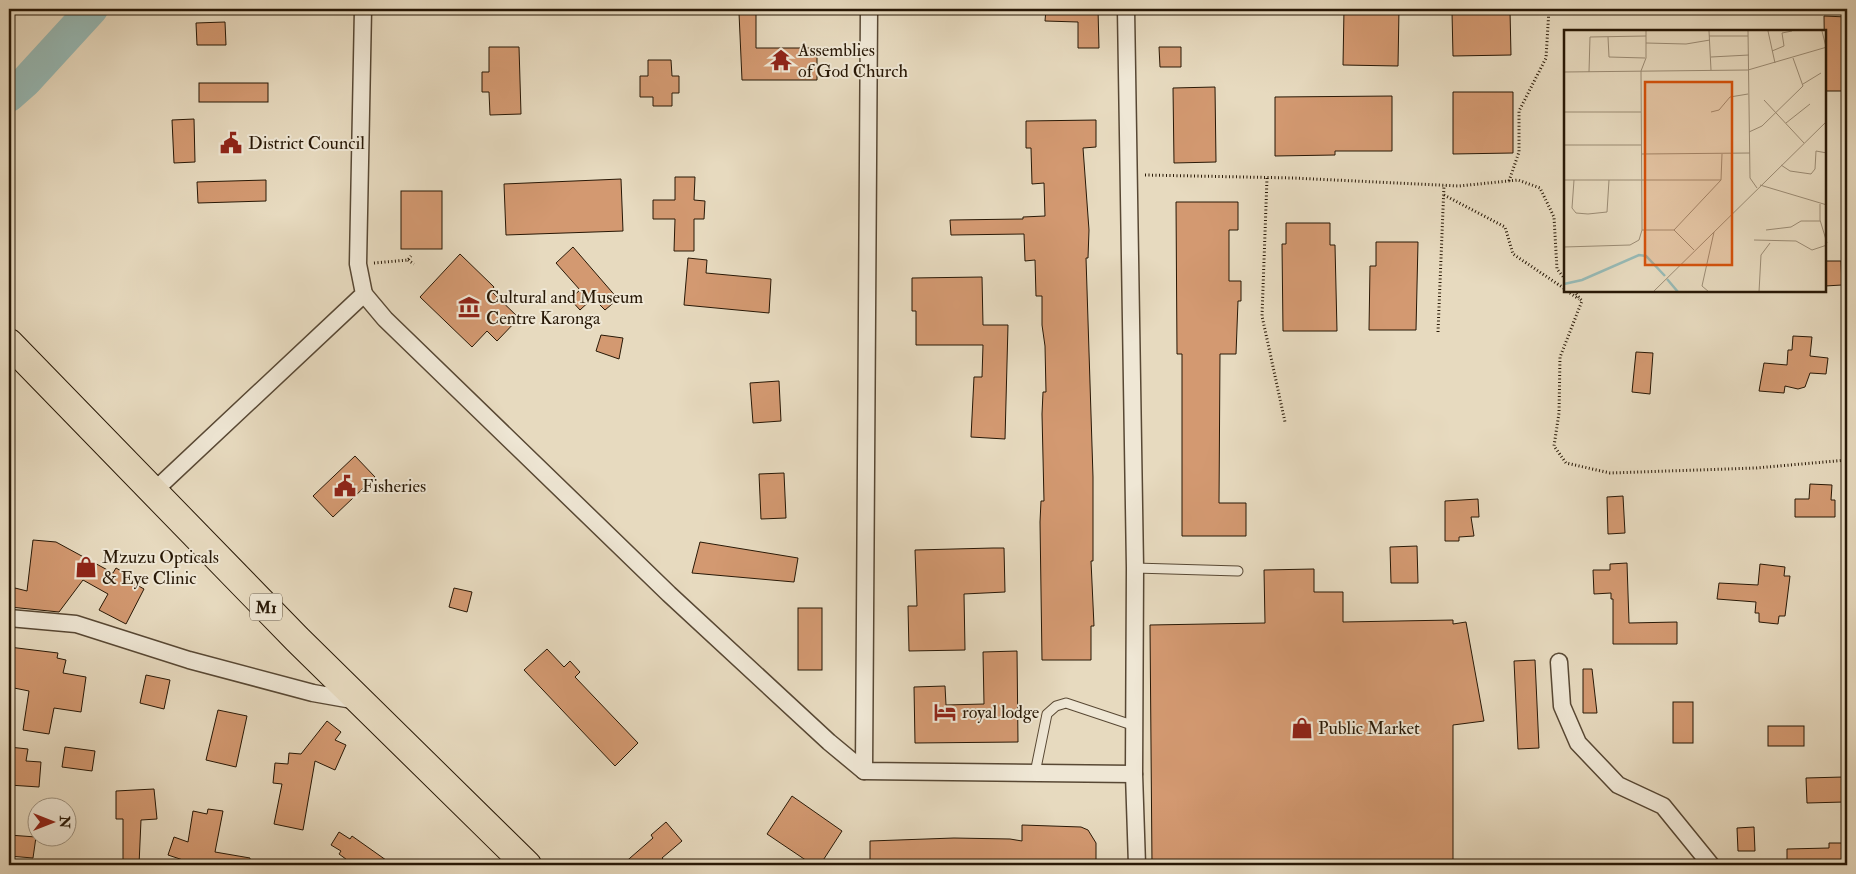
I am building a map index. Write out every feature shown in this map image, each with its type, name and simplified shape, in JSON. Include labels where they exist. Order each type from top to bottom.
[{"type":"highway","name":"M1","points":[[9,343],[297,639],[527,865]]},
{"type":"street","points":[[363,9],[358,264],[364,294],[385,319],[669,594],[864,771],[1134,774]]},
{"type":"street","points":[[864,771],[869,9]]},
{"type":"street","points":[[1126,9],[1127,175],[1135,568],[1134,774],[1137,865]]},
{"type":"street","points":[[154,491],[364,294]]},
{"type":"street","points":[[9,618],[76,624],[190,660],[313,693],[362,702]]},
{"type":"street","points":[[1559,662],[1562,706],[1578,743],[1618,784],[1663,806],[1711,865]]},
{"type":"lane","points":[[1135,568],[1238,571]]},
{"type":"lane","points":[[1035,772],[1047,714],[1056,706],[1066,703],[1135,726]]},
{"type":"path","points":[[1509,181],[1519,152],[1519,111],[1546,58],[1549,9]]},
{"type":"path","points":[[1127,175],[1444,185],[1518,180],[1540,188],[1554,217],[1557,269],[1564,278]]},
{"type":"path","points":[[1267,178],[1262,316],[1285,422]]},
{"type":"path","points":[[1438,332],[1444,185]]},
{"type":"path","points":[[1444,195],[1505,227],[1513,254],[1564,289]]},
{"type":"path","points":[[408,260],[412,256]]},
{"type":"path","points":[[358,264],[408,260],[414,264]]},
{"type":"path","points":[[1569,292],[1582,301]]},
{"type":"path","points":[[1575,292],[1582,301]]},
{"type":"path","points":[[1582,301],[1560,357],[1559,413],[1554,446],[1566,463],[1610,472],[1756,468],[1847,460]]},
{"type":"building","points":[[1046,9],[1098,9],[1099,48],[1078,48],[1078,22],[1045,21]]},
{"type":"building","points":[[1344,9],[1399,9],[1398,66],[1343,65]]},
{"type":"building","points":[[1510,11],[1511,55],[1453,56],[1452,12]]},
{"type":"building","points":[[739,13],[756,13],[756,48],[817,48],[817,80],[742,80]]},
{"type":"building","points":[[1824,16],[1847,17],[1847,91],[1826,91],[1826,30],[1824,30]]},
{"type":"building","points":[[225,22],[226,45],[197,45],[196,23]]},
{"type":"building","points":[[489,47],[519,47],[521,114],[490,115],[489,92],[482,92],[482,72],[489,72]]},
{"type":"building","points":[[1159,47],[1181,47],[1181,67],[1160,67]]},
{"type":"building","points":[[648,60],[671,60],[672,76],[679,76],[679,93],[672,93],[672,106],[653,106],[653,97],[640,97],[640,76],[648,76]]},
{"type":"building","points":[[199,83],[268,83],[268,102],[199,102]]},
{"type":"building","points":[[1215,87],[1216,162],[1174,163],[1173,88]]},
{"type":"building","points":[[1453,92],[1513,92],[1513,153],[1453,154]]},
{"type":"building","points":[[1392,96],[1392,151],[1335,151],[1335,155],[1275,156],[1275,97]]},
{"type":"building","points":[[194,119],[195,162],[174,163],[172,120]]},
{"type":"building","points":[[1096,120],[1096,147],[1083,148],[1089,230],[1088,258],[1086,258],[1093,477],[1093,561],[1091,561],[1094,626],[1091,626],[1091,660],[1042,660],[1040,522],[1041,501],[1044,501],[1042,414],[1043,392],[1046,392],[1042,296],[1036,296],[1035,260],[1025,261],[1024,234],[951,235],[950,220],[1023,219],[1023,217],[1045,216],[1044,183],[1032,184],[1031,148],[1026,148],[1026,121]]},
{"type":"building","points":[[675,177],[695,177],[694,200],[705,201],[704,219],[694,219],[694,251],[674,251],[675,219],[653,219],[653,200],[675,200]]},
{"type":"building","points":[[621,179],[623,231],[506,235],[504,184]]},
{"type":"building","points":[[266,180],[266,201],[198,203],[197,182]]},
{"type":"building","points":[[401,191],[442,191],[442,249],[401,249]]},
{"type":"building","points":[[1176,202],[1238,202],[1238,230],[1229,230],[1229,281],[1241,281],[1241,301],[1238,301],[1236,354],[1220,354],[1219,503],[1246,503],[1246,536],[1182,536],[1182,354],[1177,354]]},
{"type":"building","points":[[1286,223],[1330,223],[1330,245],[1335,245],[1337,331],[1283,331],[1282,244],[1286,244]]},
{"type":"building","points":[[1376,242],[1418,242],[1416,330],[1369,330],[1370,266],[1376,266]]},
{"type":"building","points":[[573,247],[618,299],[605,310],[593,298],[580,310],[570,299],[580,290],[556,263]]},
{"type":"building","name":"Cultural and Museum Centre Karonga","points":[[460,254],[494,287],[491,291],[519,318],[497,341],[487,331],[472,347],[420,297]]},
{"type":"building","points":[[688,258],[707,260],[706,273],[771,279],[769,313],[684,305]]},
{"type":"building","points":[[1826,261],[1841,261],[1842,285],[1826,286]]},
{"type":"building","points":[[982,277],[983,325],[1008,325],[1005,439],[971,437],[974,377],[982,377],[983,345],[916,345],[916,311],[912,311],[912,278]]},
{"type":"building","points":[[601,335],[623,338],[619,359],[596,351]]},
{"type":"building","points":[[1793,336],[1812,337],[1810,356],[1828,358],[1826,374],[1810,373],[1805,387],[1798,389],[1785,386],[1784,393],[1759,391],[1764,363],[1787,365],[1788,350],[1792,350]]},
{"type":"building","points":[[1636,352],[1653,353],[1650,394],[1632,392]]},
{"type":"building","points":[[779,381],[781,421],[753,423],[750,383]]},
{"type":"building","points":[[355,456],[375,477],[333,517],[313,496]]},
{"type":"building","points":[[784,473],[786,518],[761,519],[759,474]]},
{"type":"building","points":[[1810,484],[1832,485],[1831,500],[1835,500],[1835,517],[1795,517],[1795,499],[1809,499]]},
{"type":"building","points":[[1623,496],[1625,533],[1608,534],[1607,497]]},
{"type":"building","points":[[1478,499],[1479,517],[1471,517],[1474,536],[1459,537],[1459,541],[1445,541],[1445,501]]},
{"type":"building","points":[[33,540],[56,542],[113,573],[116,568],[130,576],[128,580],[144,589],[126,624],[99,610],[108,594],[83,580],[59,612],[10,607],[15,588],[27,591]]},
{"type":"building","points":[[700,542],[798,558],[794,582],[692,573]]},
{"type":"building","points":[[1417,546],[1418,583],[1391,583],[1390,547]]},
{"type":"building","points":[[1004,548],[1005,592],[964,594],[965,650],[909,651],[908,606],[917,606],[915,550]]},
{"type":"building","points":[[1627,563],[1629,623],[1677,622],[1677,644],[1613,644],[1613,599],[1611,599],[1611,593],[1594,594],[1593,570],[1610,570],[1610,564]]},
{"type":"building","points":[[1760,564],[1785,567],[1784,576],[1790,576],[1785,616],[1779,616],[1778,624],[1759,622],[1759,613],[1755,613],[1756,602],[1717,599],[1719,583],[1758,585]]},
{"type":"building","name":"Public Market","points":[[1314,569],[1314,592],[1343,592],[1343,622],[1453,620],[1453,624],[1466,622],[1484,721],[1453,725],[1453,865],[1152,865],[1150,625],[1265,623],[1264,570]]},
{"type":"building","points":[[454,588],[472,592],[467,612],[449,607]]},
{"type":"building","points":[[798,608],[822,608],[822,670],[798,670]]},
{"type":"building","points":[[9,647],[58,653],[57,658],[66,660],[63,673],[86,677],[81,712],[54,708],[49,734],[23,730],[29,691],[9,687]]},
{"type":"building","points":[[547,649],[564,667],[570,661],[580,672],[575,677],[638,743],[615,766],[524,670]]},
{"type":"building","points":[[1017,651],[1018,742],[915,743],[914,687],[945,686],[946,705],[984,704],[983,652]]},
{"type":"building","points":[[1535,660],[1539,748],[1518,749],[1514,661]]},
{"type":"building","points":[[1583,669],[1592,669],[1597,713],[1583,713]]},
{"type":"building","points":[[146,675],[170,680],[164,709],[140,703]]},
{"type":"building","points":[[1673,702],[1693,702],[1693,743],[1673,743]]},
{"type":"building","points":[[218,710],[247,716],[236,767],[206,760]]},
{"type":"building","points":[[327,721],[341,732],[335,740],[346,745],[335,770],[315,761],[303,830],[274,824],[282,784],[273,783],[275,763],[288,764],[289,753],[301,754]]},
{"type":"building","points":[[1768,726],[1804,726],[1804,746],[1768,746]]},
{"type":"building","points":[[9,747],[28,749],[26,761],[41,762],[39,787],[9,785]]},
{"type":"building","points":[[65,747],[95,751],[92,771],[62,767]]},
{"type":"building","points":[[1843,777],[1844,802],[1807,803],[1806,778]]},
{"type":"building","points":[[154,789],[157,819],[141,820],[139,865],[123,865],[123,819],[116,819],[116,791]]},
{"type":"building","points":[[792,796],[842,831],[820,865],[813,865],[767,834]]},
{"type":"building","points":[[208,809],[223,811],[215,852],[250,858],[250,865],[198,865],[168,855],[174,837],[188,842],[193,811],[207,814]]},
{"type":"building","points":[[666,822],[682,841],[662,858],[669,865],[622,865],[653,838],[651,835]]},
{"type":"building","points":[[1022,825],[1081,827],[1088,830],[1096,843],[1096,865],[870,865],[870,841],[954,838],[1022,841]]},
{"type":"building","points":[[1754,827],[1755,851],[1738,851],[1737,828]]},
{"type":"building","points":[[339,832],[350,839],[352,836],[393,865],[354,865],[339,854],[341,851],[331,845]]},
{"type":"building","points":[[9,835],[28,836],[28,846],[35,846],[33,858],[9,856]]},
{"type":"building","points":[[1829,843],[1847,843],[1847,865],[1787,865],[1787,849],[1829,848]]},
{"type":"waterway","points":[[9,96],[26,81],[92,9]]},
{"type":"place","name":"Assemblies of God Church","points":[[781,60]]},
{"type":"place","name":"District Council","points":[[231,143]]},
{"type":"place","name":"Cultural and Museum Centre Karonga","points":[[469,307]]},
{"type":"place","name":"Fisheries","points":[[345,486]]},
{"type":"place","name":"Mzuzu Opticals & Eye Clinic","points":[[86,567]]},
{"type":"place","name":"royal lodge","points":[[945,712]]},
{"type":"place","name":"Public Market","points":[[1302,728]]}]
